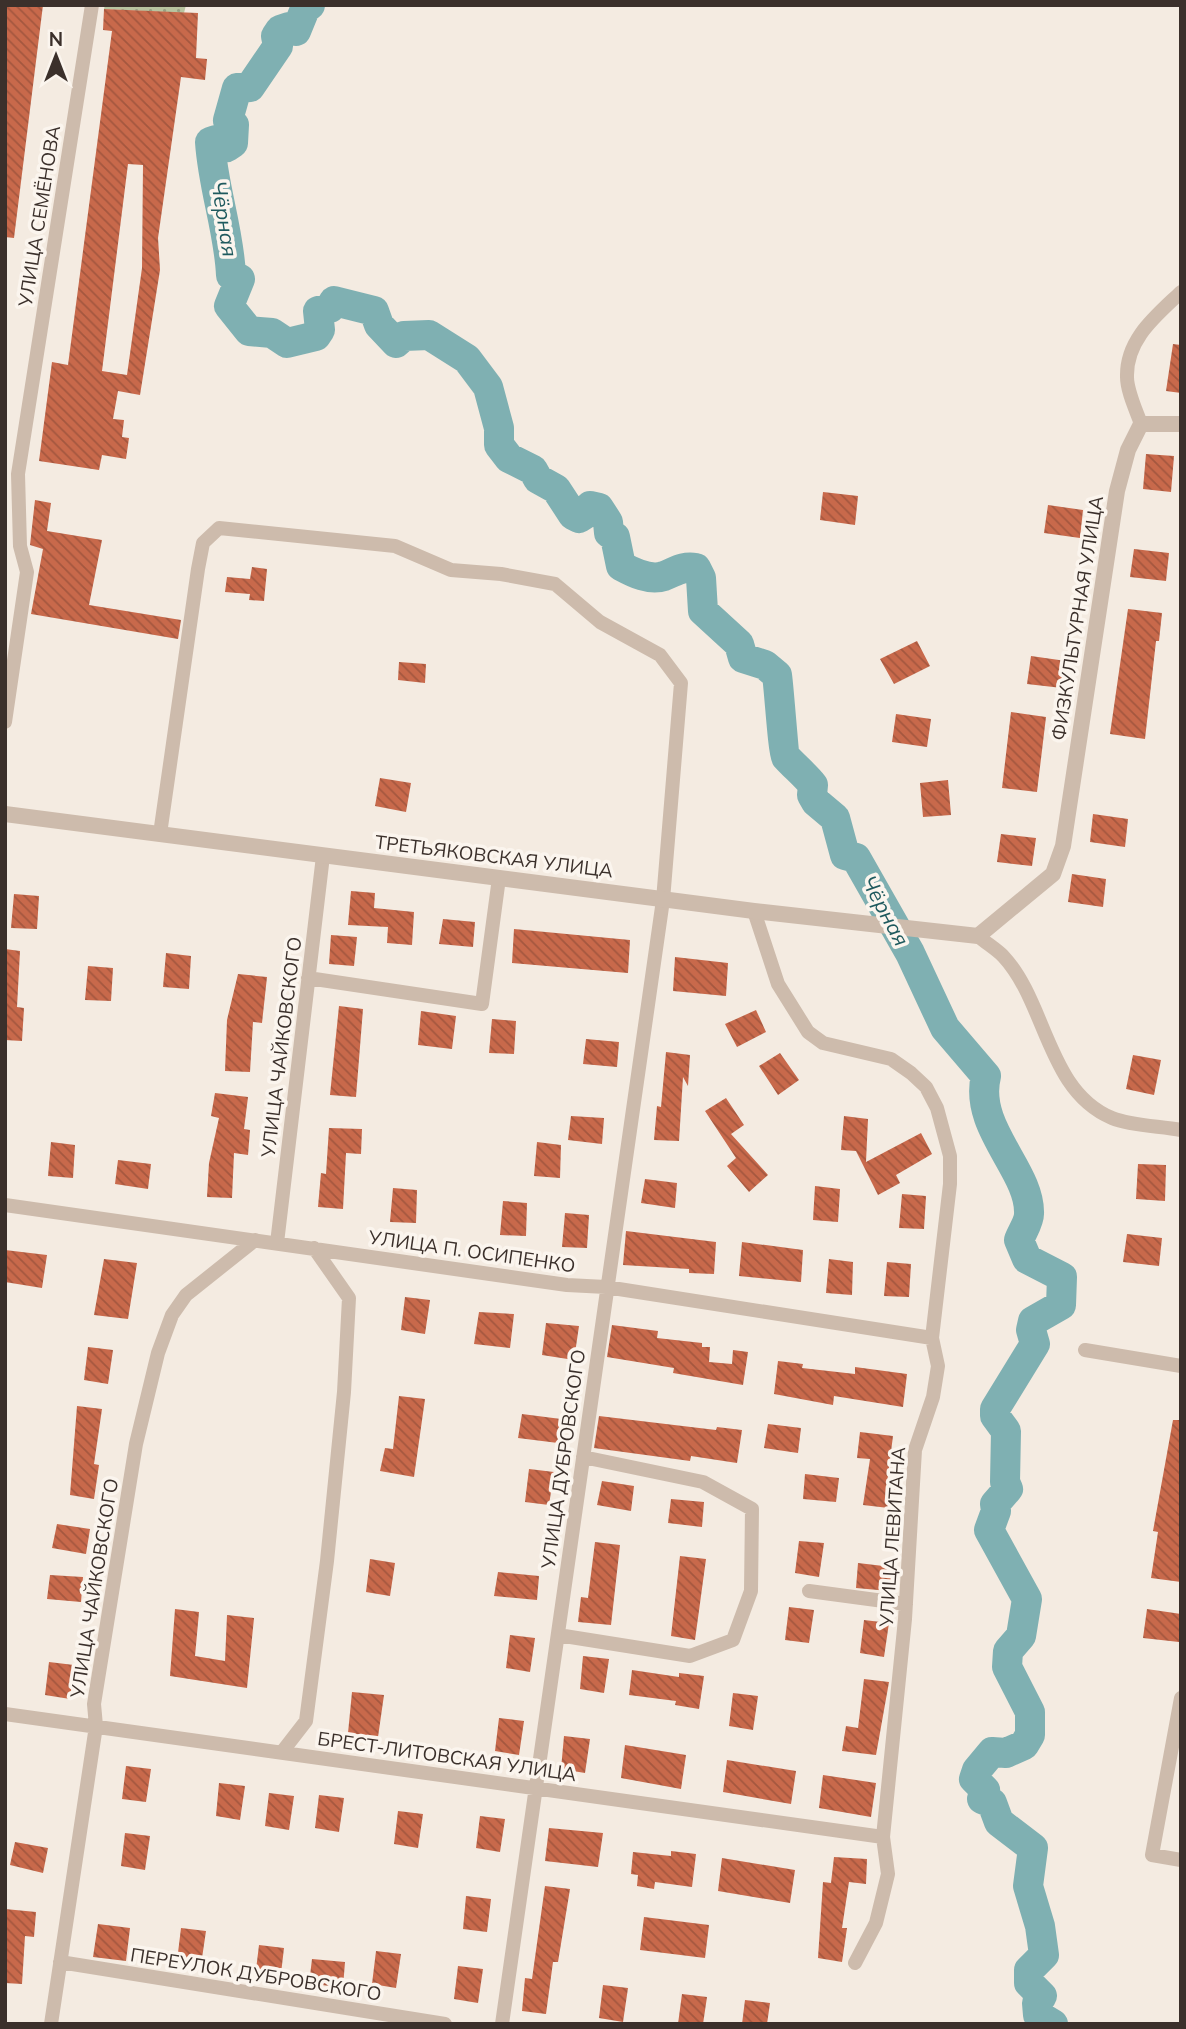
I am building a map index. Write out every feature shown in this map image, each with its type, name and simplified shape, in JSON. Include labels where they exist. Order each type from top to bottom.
[{"type":"street","name":"УЛИЦА СЕМЁНОВА","points":[[5,722],[27,572],[20,546],[12,473],[92,5]]},
{"type":"street","points":[[1181,292],[1143,329],[1132,349],[1126,378],[1141,424],[1181,424]]},
{"type":"street","name":"ФИЗКУЛЬТУРНАЯ УЛИЦА","points":[[978,936],[1053,874],[1063,846],[1117,491],[1128,450],[1141,424]]},
{"type":"street","name":"УЛИЦА ДУБРОВСКОГО","points":[[160,834],[204,543],[219,528],[395,546],[451,570],[501,574],[555,584],[600,622],[660,655],[681,683],[663,900],[502,2024]]},
{"type":"street","name":"ТРЕТЬЯКОВСКАЯ УЛИЦА","points":[[5,814],[663,900],[978,936]]},
{"type":"street","name":"УЛИЦА ЧАЙКОВСКОГО","points":[[277,1243],[323,856]]},
{"type":"street","points":[[308,978],[482,1004],[499,878]]},
{"type":"street","name":"УЛИЦА ЛЕВИТАНА","points":[[754,911],[778,984],[808,1032],[822,1043],[891,1059],[926,1087],[937,1108],[950,1156],[950,1184],[932,1338],[938,1366],[933,1397],[915,1450],[906,1604],[884,1837],[888,1874],[876,1923],[855,1963]]},
{"type":"street","points":[[978,936],[1003,957],[1022,985],[1056,1059],[1087,1103],[1113,1119],[1181,1130]]},
{"type":"street","name":"УЛИЦА П. ОСИПЕНКО","points":[[5,1205],[567,1285],[607,1287],[932,1338]]},
{"type":"street","name":"УЛИЦА ЧАЙКОВСКОГО","points":[[51,2024],[96,1726],[94,1704],[136,1444],[158,1353],[172,1315],[186,1295],[256,1240]]},
{"type":"street","points":[[282,1752],[306,1721],[327,1561],[344,1392],[349,1298],[314,1248]]},
{"type":"street","points":[[1085,1350],[1181,1366]]},
{"type":"street","points":[[558,1635],[690,1656],[733,1640],[751,1591],[752,1508],[703,1482],[583,1457]]},
{"type":"street","points":[[809,1591],[906,1604]]},
{"type":"street","points":[[1181,1698],[1152,1855],[1181,1860]]},
{"type":"street","name":"БРЕСТ-ЛИТОВСКАЯ УЛИЦА","points":[[5,1714],[884,1837]]},
{"type":"street","name":"ПЕРЕУЛОК ДУБРОВСКОГО","points":[[60,1962],[445,2024]]},
{"type":"green space","points":[[105,5],[186,5],[184,13],[104,9]]},
{"type":"building","points":[[5,5],[43,5],[14,238],[5,237]]},
{"type":"building","points":[[104,9],[198,13],[196,58],[207,59],[205,80],[181,77],[158,238],[160,270],[140,395],[118,391],[113,419],[124,420],[122,437],[129,438],[126,459],[102,455],[99,470],[39,461],[52,362],[68,365],[112,31],[103,30]],"holes":[[[128,164],[143,165],[142,268],[127,375],[102,371]]]},
{"type":"building","points":[[1173,344],[1181,345],[1181,393],[1166,391]]},
{"type":"building","points":[[1146,454],[1174,456],[1171,492],[1143,489]]},
{"type":"building","points":[[823,492],[858,496],[855,525],[820,520]]},
{"type":"building","points":[[35,500],[51,503],[47,531],[102,540],[89,605],[181,620],[178,639],[31,614],[43,549],[30,545]]},
{"type":"building","points":[[1048,505],[1083,510],[1080,538],[1044,533]]},
{"type":"building","points":[[1134,549],[1169,553],[1166,581],[1130,577]]},
{"type":"building","points":[[252,567],[267,569],[264,601],[249,600],[250,594],[225,592],[227,577],[250,579]]},
{"type":"building","points":[[1128,609],[1162,613],[1159,641],[1156,641],[1145,739],[1110,734]]},
{"type":"building","points":[[917,641],[930,666],[894,684],[880,659]]},
{"type":"building","points":[[1031,656],[1066,661],[1062,688],[1027,684]]},
{"type":"building","points":[[399,662],[426,664],[425,683],[398,680]]},
{"type":"building","points":[[1011,712],[1046,717],[1037,792],[1002,788]]},
{"type":"building","points":[[896,714],[931,719],[927,747],[892,742]]},
{"type":"building","points":[[380,778],[411,783],[406,812],[375,806]]},
{"type":"building","points":[[948,780],[951,815],[923,817],[920,783]]},
{"type":"building","points":[[1093,814],[1128,819],[1125,847],[1090,842]]},
{"type":"building","points":[[1001,834],[1036,838],[1032,866],[997,862]]},
{"type":"building","points":[[1072,874],[1106,879],[1103,907],[1068,902]]},
{"type":"building","points":[[351,891],[375,893],[374,908],[414,912],[412,945],[387,943],[388,927],[348,925]]},
{"type":"building","points":[[14,894],[39,896],[37,929],[11,928]]},
{"type":"building","points":[[443,919],[475,922],[473,947],[439,944]]},
{"type":"building","points":[[514,929],[630,940],[628,973],[512,963]]},
{"type":"building","points":[[331,935],[357,937],[354,966],[329,964]]},
{"type":"building","points":[[5,949],[20,951],[17,1007],[24,1008],[22,1041],[5,1040]]},
{"type":"building","points":[[166,953],[191,956],[189,989],[163,987]]},
{"type":"building","points":[[675,957],[728,963],[726,996],[673,991]]},
{"type":"building","points":[[88,966],[113,968],[111,1001],[85,1000]]},
{"type":"building","points":[[238,974],[267,977],[262,1023],[253,1022],[250,1072],[225,1071],[227,1020]]},
{"type":"building","points":[[339,1006],[363,1009],[356,1097],[330,1095]]},
{"type":"building","points":[[756,1010],[766,1032],[737,1047],[725,1024]]},
{"type":"building","points":[[421,1011],[456,1016],[452,1049],[418,1045]]},
{"type":"building","points":[[492,1019],[516,1021],[514,1054],[489,1053]]},
{"type":"building","points":[[586,1039],[619,1042],[617,1067],[583,1064]]},
{"type":"building","points":[[666,1052],[690,1055],[688,1086],[683,1077],[679,1141],[654,1140],[657,1106],[661,1107]]},
{"type":"building","points":[[780,1053],[799,1080],[778,1095],[759,1066]]},
{"type":"building","points":[[1133,1055],[1161,1060],[1154,1095],[1126,1089]]},
{"type":"building","points":[[215,1093],[248,1097],[244,1129],[250,1130],[248,1155],[234,1153],[232,1198],[207,1197],[209,1163],[219,1118],[211,1116]]},
{"type":"building","points":[[726,1098],[744,1125],[731,1134],[768,1175],[749,1192],[727,1166],[736,1158],[705,1111]]},
{"type":"building","points":[[571,1116],[604,1118],[602,1144],[568,1140]]},
{"type":"building","points":[[844,1116],[868,1119],[866,1162],[921,1133],[932,1154],[896,1175],[900,1183],[878,1195],[856,1151],[841,1150]]},
{"type":"building","points":[[329,1128],[362,1129],[361,1154],[346,1153],[343,1209],[318,1207],[321,1173],[326,1174]]},
{"type":"building","points":[[51,1142],[75,1145],[73,1178],[48,1176]]},
{"type":"building","points":[[537,1142],[561,1145],[560,1178],[534,1176]]},
{"type":"building","points":[[118,1160],[151,1164],[148,1189],[115,1184]]},
{"type":"building","points":[[1138,1164],[1166,1165],[1165,1201],[1136,1199]]},
{"type":"building","points":[[645,1179],[677,1183],[675,1208],[641,1203]]},
{"type":"building","points":[[815,1186],[840,1189],[838,1222],[813,1220]]},
{"type":"building","points":[[393,1188],[417,1190],[416,1223],[390,1222]]},
{"type":"building","points":[[902,1194],[926,1196],[924,1229],[899,1228]]},
{"type":"building","points":[[503,1201],[527,1203],[526,1236],[500,1235]]},
{"type":"building","points":[[565,1213],[589,1215],[587,1248],[562,1247]]},
{"type":"building","points":[[626,1231],[716,1242],[714,1274],[689,1273],[689,1269],[623,1265]]},
{"type":"building","points":[[1127,1234],[1162,1238],[1159,1266],[1123,1262]]},
{"type":"building","points":[[742,1242],[803,1250],[801,1282],[739,1276]]},
{"type":"building","points":[[5,1250],[47,1255],[42,1288],[5,1282]]},
{"type":"building","points":[[104,1259],[137,1263],[128,1319],[94,1315]]},
{"type":"building","points":[[829,1259],[853,1262],[852,1295],[826,1293]]},
{"type":"building","points":[[887,1262],[911,1264],[909,1297],[884,1296]]},
{"type":"building","points":[[405,1297],[430,1300],[425,1334],[401,1330]]},
{"type":"building","points":[[479,1312],[514,1314],[510,1348],[474,1344]]},
{"type":"building","points":[[546,1323],[579,1326],[574,1360],[542,1355]]},
{"type":"building","points":[[612,1325],[658,1331],[657,1338],[702,1343],[702,1347],[710,1347],[709,1362],[732,1364],[733,1350],[748,1352],[743,1385],[673,1373],[674,1368],[607,1357]]},
{"type":"building","points":[[88,1347],[113,1350],[108,1384],[84,1380]]},
{"type":"building","points":[[778,1361],[803,1364],[802,1368],[855,1374],[855,1367],[907,1374],[903,1407],[834,1396],[833,1405],[774,1394]]},
{"type":"building","points":[[399,1396],[425,1399],[414,1477],[380,1471],[385,1448],[393,1449]]},
{"type":"building","points":[[77,1406],[102,1409],[94,1464],[99,1465],[94,1499],[70,1495]]},
{"type":"building","points":[[522,1414],[561,1419],[558,1443],[518,1438]]},
{"type":"building","points":[[599,1416],[716,1430],[717,1427],[742,1430],[737,1463],[691,1456],[690,1461],[594,1448]]},
{"type":"building","points":[[1173,1420],[1181,1420],[1181,1582],[1151,1578],[1158,1532],[1153,1531]]},
{"type":"building","points":[[768,1424],[801,1428],[798,1453],[764,1448]]},
{"type":"building","points":[[860,1432],[893,1436],[887,1483],[899,1484],[897,1509],[863,1505],[870,1459],[857,1458]]},
{"type":"building","points":[[529,1469],[554,1472],[549,1505],[525,1502]]},
{"type":"building","points":[[805,1474],[839,1478],[836,1502],[803,1499]]},
{"type":"building","points":[[602,1481],[634,1486],[631,1511],[597,1505]]},
{"type":"building","points":[[671,1499],[704,1502],[702,1527],[668,1523]]},
{"type":"building","points":[[57,1524],[90,1529],[86,1554],[52,1548]]},
{"type":"building","points":[[799,1541],[824,1543],[819,1577],[795,1573]]},
{"type":"building","points":[[595,1542],[620,1545],[611,1625],[578,1622],[581,1597],[588,1598]]},
{"type":"building","points":[[680,1556],[706,1559],[695,1640],[671,1636]]},
{"type":"building","points":[[370,1559],[395,1563],[390,1596],[366,1592]]},
{"type":"building","points":[[858,1563],[892,1567],[889,1591],[856,1588]]},
{"type":"building","points":[[498,1572],[539,1576],[537,1600],[494,1596]]},
{"type":"building","points":[[50,1575],[83,1577],[81,1602],[47,1599]]},
{"type":"building","points":[[789,1607],[814,1610],[809,1643],[785,1640]]},
{"type":"building","points":[[175,1609],[199,1612],[195,1656],[225,1661],[227,1615],[254,1618],[247,1688],[170,1676]]},
{"type":"building","points":[[1147,1609],[1181,1614],[1179,1642],[1143,1638]]},
{"type":"building","points":[[864,1620],[889,1623],[884,1657],[860,1653]]},
{"type":"building","points":[[510,1635],[535,1638],[530,1672],[506,1668]]},
{"type":"building","points":[[583,1656],[609,1659],[604,1693],[580,1689]]},
{"type":"building","points":[[49,1662],[74,1665],[70,1699],[45,1695]]},
{"type":"building","points":[[632,1670],[679,1677],[679,1673],[704,1676],[699,1709],[675,1705],[676,1701],[629,1695]]},
{"type":"building","points":[[864,1679],[889,1682],[876,1755],[842,1751],[846,1726],[858,1728]]},
{"type":"building","points":[[352,1692],[384,1695],[378,1737],[348,1733]]},
{"type":"building","points":[[733,1693],[758,1696],[753,1730],[729,1726]]},
{"type":"building","points":[[499,1718],[524,1721],[519,1755],[495,1751]]},
{"type":"building","points":[[564,1736],[590,1739],[585,1773],[561,1769]]},
{"type":"building","points":[[625,1745],[686,1755],[681,1789],[621,1778]]},
{"type":"building","points":[[727,1760],[796,1771],[791,1804],[723,1792]]},
{"type":"building","points":[[126,1766],[151,1769],[146,1802],[122,1799]]},
{"type":"building","points":[[823,1775],[876,1783],[871,1817],[819,1808]]},
{"type":"building","points":[[219,1783],[245,1786],[240,1820],[216,1816]]},
{"type":"building","points":[[269,1793],[294,1796],[289,1830],[265,1826]]},
{"type":"building","points":[[319,1795],[344,1798],[339,1832],[315,1828]]},
{"type":"building","points":[[398,1811],[423,1814],[418,1848],[394,1844]]},
{"type":"building","points":[[480,1816],[505,1819],[500,1852],[476,1848]]},
{"type":"building","points":[[549,1828],[603,1833],[598,1867],[545,1861]]},
{"type":"building","points":[[125,1833],[150,1836],[145,1870],[121,1866]]},
{"type":"building","points":[[15,1842],[48,1848],[43,1873],[10,1865]]},
{"type":"building","points":[[671,1851],[696,1854],[692,1887],[655,1882],[654,1889],[637,1886],[638,1875],[631,1874],[633,1852],[671,1856]]},
{"type":"building","points":[[834,1857],[867,1859],[866,1884],[849,1882],[842,1928],[847,1928],[842,1962],[818,1958],[823,1882],[831,1883]]},
{"type":"building","points":[[722,1858],[795,1870],[790,1903],[718,1891]]},
{"type":"building","points":[[545,1886],[570,1889],[558,1962],[553,1962],[546,2014],[522,2011],[525,1978],[532,1979]]},
{"type":"building","points":[[466,1896],[491,1899],[487,1932],[463,1929]]},
{"type":"building","points":[[5,1909],[36,1912],[34,1937],[25,1936],[22,1984],[5,1983]]},
{"type":"building","points":[[644,1917],[709,1925],[705,1958],[640,1950]]},
{"type":"building","points":[[98,1924],[130,1928],[126,1961],[93,1957]]},
{"type":"building","points":[[181,1928],[206,1931],[201,1965],[177,1961]]},
{"type":"building","points":[[259,1945],[284,1948],[280,1982],[255,1978]]},
{"type":"building","points":[[376,1951],[401,1954],[396,1988],[372,1984]]},
{"type":"building","points":[[312,1959],[345,1962],[343,1987],[309,1984]]},
{"type":"building","points":[[458,1966],[483,1969],[478,2003],[454,1999]]},
{"type":"building","points":[[603,1985],[628,1988],[623,2022],[599,2018]]},
{"type":"building","points":[[682,1994],[707,1997],[703,2024],[678,2024]]},
{"type":"building","points":[[745,2000],[770,2003],[767,2024],[742,2024]]},
{"type":"waterway","name":"Чёрная","points":[[310,5],[305,9],[296,31],[289,27],[280,30],[276,36],[278,46],[250,87],[237,88],[228,120],[234,125],[233,143],[227,147],[216,140],[210,142],[231,275],[240,279],[229,306],[249,331],[272,333],[287,343],[316,336],[320,330],[318,311],[330,308],[334,301],[374,311],[379,325],[396,343],[404,336],[429,335],[467,359],[488,387],[499,428],[499,445],[509,458],[533,470],[538,479],[556,489],[573,515],[579,518],[590,511],[590,506],[599,508],[608,522],[609,533],[615,537],[621,566],[653,578],[683,568],[696,568],[701,578],[703,611],[739,644],[743,658],[765,665],[777,675],[786,757],[813,785],[812,795],[816,802],[835,818],[845,855],[856,858],[910,953],[945,1028],[986,1076],[984,1095],[994,1131],[1027,1198],[1029,1217],[1019,1240],[1027,1259],[1062,1277],[1061,1305],[1033,1321],[1031,1330],[1035,1344],[995,1409],[995,1416],[1006,1431],[1005,1482],[1008,1489],[995,1504],[996,1511],[989,1530],[1027,1599],[1021,1636],[1008,1651],[1007,1667],[1030,1712],[1030,1735],[1024,1745],[1006,1753],[992,1752],[977,1770],[974,1779],[985,1790],[982,1799],[992,1803],[999,1822],[1033,1848],[1028,1886],[1040,1926],[1044,1955],[1029,1970],[1029,1983],[1042,1996],[1037,2003],[1038,2015],[1053,2024]]}]
